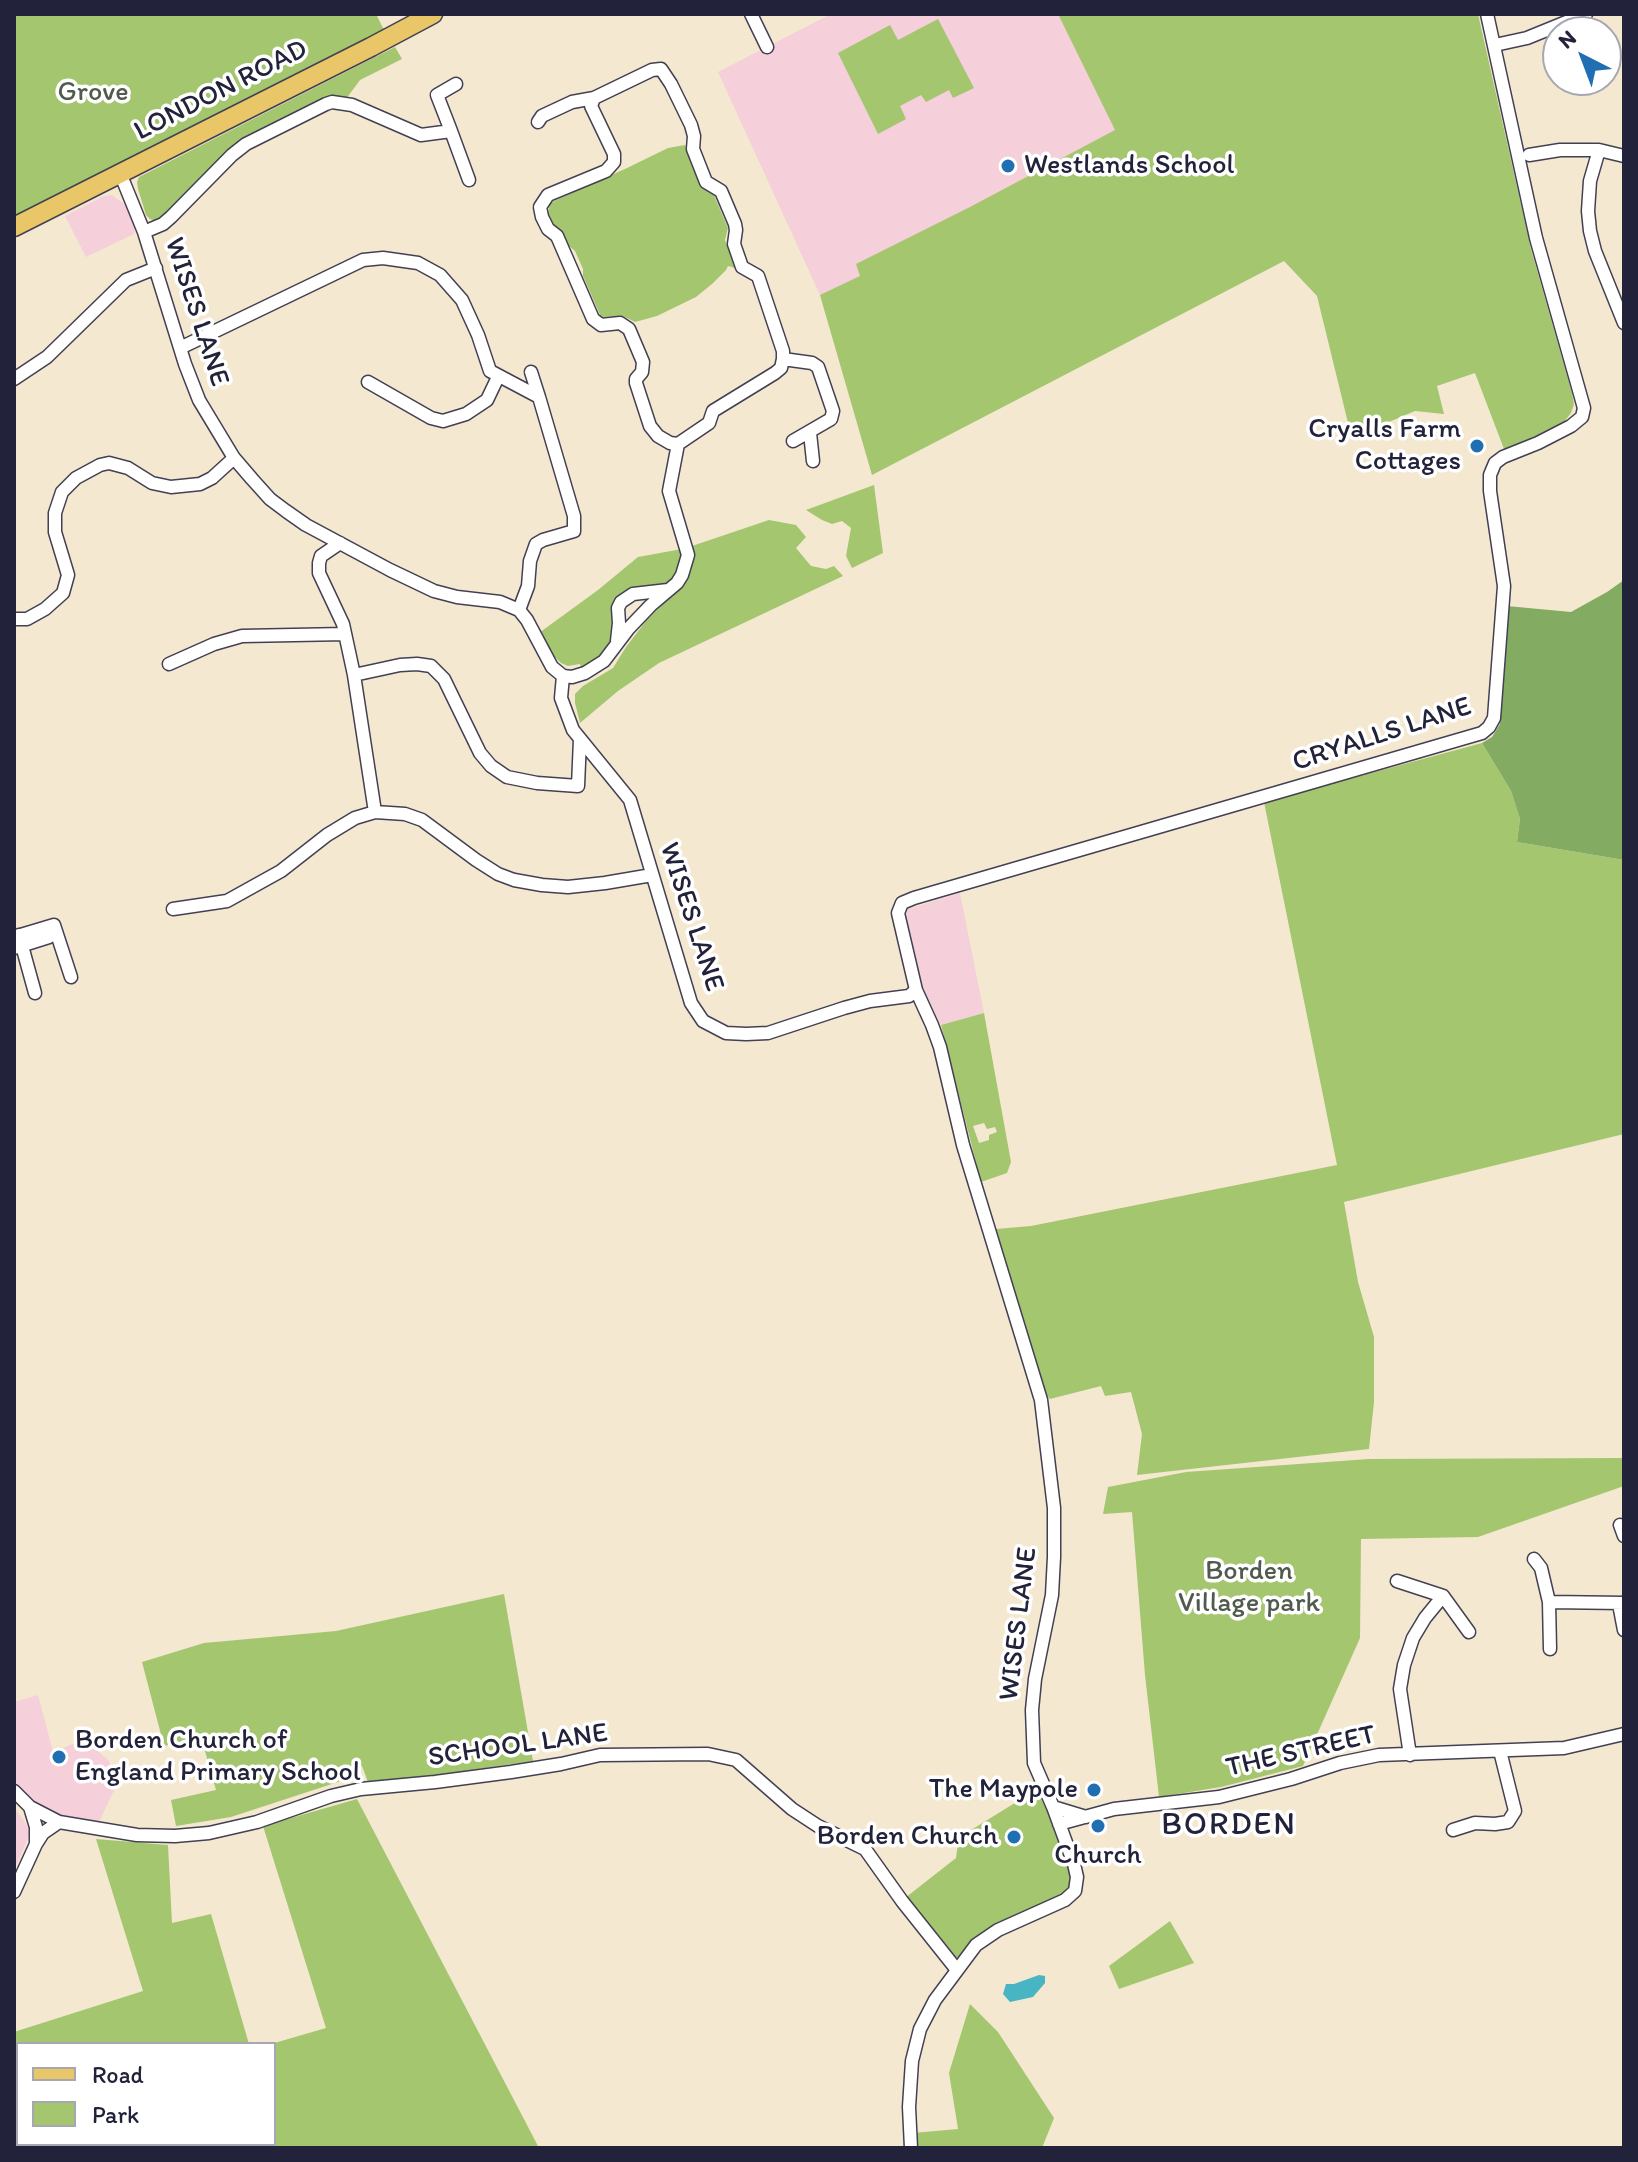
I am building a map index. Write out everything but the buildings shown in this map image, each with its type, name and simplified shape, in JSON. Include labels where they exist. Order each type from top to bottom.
[{"type":"main road","name":"LONDON ROAD","points":[[14,227],[371,47],[411,19],[433,14]]},
{"type":"street","points":[[751,14],[767,47]]},
{"type":"street","name":"CRYALLS LANE","points":[[916,990],[898,913],[902,903],[1482,733],[1489,727],[1494,718],[1504,586],[1490,475],[1495,463],[1503,457],[1571,426],[1582,417],[1584,408],[1536,238],[1487,14]]},
{"type":"street","points":[[1495,45],[1527,38],[1586,14]]},
{"type":"street","points":[[543,122],[572,102],[594,98],[652,70],[664,71],[691,125],[693,149],[706,182],[721,191],[735,224],[734,244],[742,267],[758,276],[783,351],[781,368],[713,411],[709,423],[678,444],[658,436],[650,426],[636,383],[643,362],[629,329],[620,323],[601,325],[593,319],[557,236],[548,229],[542,217],[540,207],[548,195],[606,171],[614,162],[614,154],[591,106],[594,98]]},
{"type":"street","points":[[456,84],[437,95],[469,180]]},
{"type":"street","points":[[144,232],[163,224],[246,144],[326,104],[343,102],[421,135],[451,131]]},
{"type":"street","points":[[1521,140],[1529,155],[1530,173]]},
{"type":"street","points":[[1529,155],[1560,150],[1599,150],[1624,156]]},
{"type":"street","points":[[1599,150],[1590,181],[1590,231],[1624,323]]},
{"type":"street","name":"WISES LANE","points":[[120,173],[144,232],[199,400],[234,458],[270,499],[340,543],[434,591],[500,602],[519,610],[527,620],[549,662],[563,676],[561,698],[573,730],[630,800],[691,1003],[703,1021],[726,1033],[768,1033],[870,1001],[909,996],[916,990],[940,1047],[963,1145],[1044,1412],[1054,1508],[1054,1557],[1052,1595],[1035,1679],[1032,1710],[1034,1763],[1077,1877],[1075,1891],[1065,1900],[998,1930],[976,1945],[957,1970]]},
{"type":"street","points":[[180,348],[350,265],[383,258],[418,263],[445,280],[462,300],[490,371],[539,397]]},
{"type":"street","points":[[14,379],[47,357],[126,280],[156,268]]},
{"type":"street","points":[[783,359],[812,363],[818,367],[833,411],[831,419],[793,441]]},
{"type":"street","points":[[519,610],[528,586],[530,561],[536,544],[574,531],[574,516],[531,372]]},
{"type":"street","points":[[368,382],[431,418],[443,421],[466,414],[487,400],[498,377]]},
{"type":"street","points":[[810,433],[813,461]]},
{"type":"street","points":[[563,676],[572,677],[604,661],[624,633],[682,575],[688,555],[669,491],[678,444]]},
{"type":"street","points":[[14,619],[27,619],[45,609],[63,593],[68,575],[55,532],[55,513],[62,492],[76,478],[90,469],[109,463],[128,468],[152,483],[171,487],[200,484],[212,478],[234,458]]},
{"type":"street","points":[[340,543],[321,556],[319,573],[343,624],[375,812]]},
{"type":"street","points":[[616,645],[621,602],[633,594],[671,589]]},
{"type":"street","points":[[169,664],[214,644],[242,636],[345,634]]},
{"type":"street","points":[[354,675],[400,665],[431,666],[444,679],[480,753],[491,766],[507,777],[578,786],[580,739]]},
{"type":"street","points":[[173,909],[227,901],[281,871],[327,835],[355,818],[375,812],[405,814],[422,820],[476,860],[514,880],[568,887],[652,875]]},
{"type":"street","points":[[35,993],[17,942],[51,931],[71,977]]},
{"type":"street","points":[[1551,1650],[1549,1602],[1538,1563],[1554,1558]]},
{"type":"street","points":[[1397,1581],[1443,1596],[1469,1632]]},
{"type":"street","points":[[1410,1755],[1400,1689],[1404,1665],[1413,1638],[1443,1596]]},
{"type":"street","points":[[1549,1602],[1621,1604],[1624,1630]]},
{"type":"street","name":"THE STREET","points":[[1059,1824],[1114,1809],[1219,1797],[1379,1755],[1564,1748],[1624,1734]]},
{"type":"street","points":[[1453,1830],[1475,1823],[1508,1822],[1515,1811],[1500,1751]]},
{"type":"street","name":"SCHOOL LANE","points":[[14,1791],[30,1807],[59,1822],[137,1835],[175,1836],[209,1833],[257,1822],[331,1796],[361,1789],[511,1772],[600,1755],[708,1754],[736,1760],[792,1809],[818,1826],[865,1849],[957,1970]]},
{"type":"street","points":[[30,1807],[36,1827],[36,1844]]},
{"type":"street","points":[[1053,1807],[1086,1817]]},
{"type":"street","points":[[14,1892],[43,1833],[59,1822]]},
{"type":"street","points":[[911,2148],[909,2107],[912,2061],[920,2029],[935,2000],[957,1970]]},
{"type":"shaded area","name":"Westlands School","points":[[831,14],[1338,14],[872,475],[820,295],[718,72]]},
{"type":"shaded area","points":[[112,195],[128,207],[135,227],[134,234],[86,257],[65,216]]},
{"type":"shaded area","points":[[960,893],[984,1013],[941,1025],[919,980],[903,919],[908,909]]},
{"type":"shaded area","name":"Borden Church of England Primary School","points":[[38,1695],[53,1752],[75,1743],[90,1744],[109,1761],[115,1788],[99,1822],[61,1815],[43,1808],[30,1801],[14,1784],[14,1702]]},
{"type":"shaded area","points":[[14,1807],[31,1831],[14,1871]]},
{"type":"green space","name":"Grove","points":[[14,14],[376,14],[385,32],[14,223]]},
{"type":"green space","points":[[1058,14],[1478,14],[1531,249],[1572,393],[1574,404],[1564,422],[1549,432],[1504,449],[1475,373],[1437,386],[1444,414],[1415,411],[1358,435],[1350,431],[1317,296],[1284,261],[872,475],[820,295],[860,276],[856,264],[1115,130]]},
{"type":"green space","points":[[938,19],[974,88],[953,98],[949,90],[926,102],[921,95],[900,106],[906,119],[878,134],[838,53],[890,25],[898,40]]},
{"type":"green space","points":[[395,47],[402,59],[360,80],[346,99],[324,99],[251,136],[167,215],[156,221],[146,215],[138,189],[139,177]]},
{"type":"green space","points":[[685,145],[701,185],[713,193],[728,228],[725,240],[735,268],[728,266],[696,297],[657,316],[635,322],[623,316],[601,317],[575,251],[554,229],[548,213],[550,203],[668,148]]},
{"type":"green space","points":[[874,485],[883,553],[852,568],[846,556],[851,528],[842,521],[832,524],[822,520],[806,510]]},
{"type":"green space","points":[[769,520],[796,525],[806,537],[796,548],[811,566],[826,569],[834,566],[843,576],[659,663],[618,691],[580,723],[575,694],[613,668],[646,621],[678,589],[692,546]]},
{"type":"green space","points":[[682,549],[683,563],[673,584],[626,594],[615,640],[595,664],[581,668],[580,664],[568,666],[554,656],[539,633],[638,557]]},
{"type":"green space","points":[[1624,580],[1624,860],[1517,842],[1520,819],[1511,791],[1482,743],[1492,737],[1500,724],[1507,606],[1571,612]]},
{"type":"green space","points":[[1482,743],[1511,791],[1520,819],[1517,842],[1624,860],[1624,1134],[1344,1202],[1358,1282],[1374,1337],[1374,1402],[1369,1449],[1137,1475],[1142,1434],[1131,1392],[1105,1396],[1101,1386],[1050,1399],[1046,1395],[996,1229],[1031,1226],[1337,1165],[1264,802]]},
{"type":"green space","points":[[984,1013],[1011,1162],[1007,1173],[981,1182],[941,1025]],"holes":[[[984,1123],[987,1129],[995,1127],[997,1132],[989,1135],[989,1140],[979,1143],[973,1126]]]},
{"type":"green space","name":"Borden Village park","points":[[1624,1458],[1624,1486],[1478,1537],[1361,1539],[1360,1638],[1303,1766],[1221,1787],[1159,1797],[1145,1675],[1132,1512],[1103,1514],[1108,1487],[1186,1472],[1369,1459]]},
{"type":"green space","points":[[504,1594],[533,1761],[377,1784],[368,1782],[362,1766],[341,1781],[231,1817],[176,1826],[171,1800],[216,1790],[201,1737],[164,1746],[142,1662],[204,1643],[336,1631]]},
{"type":"green space","points":[[1036,1790],[1061,1836],[1071,1886],[1060,1897],[976,1938],[958,1957],[954,1957],[905,1898],[956,1858],[958,1843],[971,1830]]},
{"type":"green space","points":[[357,1799],[539,2148],[127,2148],[276,2146],[276,2043],[326,2028],[263,1826]]},
{"type":"green space","points":[[96,1839],[168,1845],[172,1923],[211,1914],[248,2042],[16,2042],[14,2128],[14,2032],[143,1991]]},
{"type":"green space","points":[[1170,1921],[1194,1963],[1119,1989],[1109,1966]]},
{"type":"green space","points":[[970,2004],[998,2032],[1054,2118],[1042,2148],[915,2148],[913,2133],[958,2129],[949,2073]]},
{"type":"water","points":[[1045,1976],[1045,1983],[1033,1997],[1010,2002],[1003,1994],[1006,1984]]},
{"type":"place","name":"Westlands School","points":[[1008,166]]},
{"type":"place","name":"Cryalls Farm Cottages","points":[[1477,446]]},
{"type":"place","name":"Borden Church of England Primary School","points":[[59,1757]]},
{"type":"place","name":"The Maypole","points":[[1094,1790]]},
{"type":"place","name":"Church","points":[[1098,1826]]},
{"type":"place","name":"Borden Church","points":[[1014,1837]]},
{"type":"district","name":"BORDEN","points":[[1229,1826]]}]
